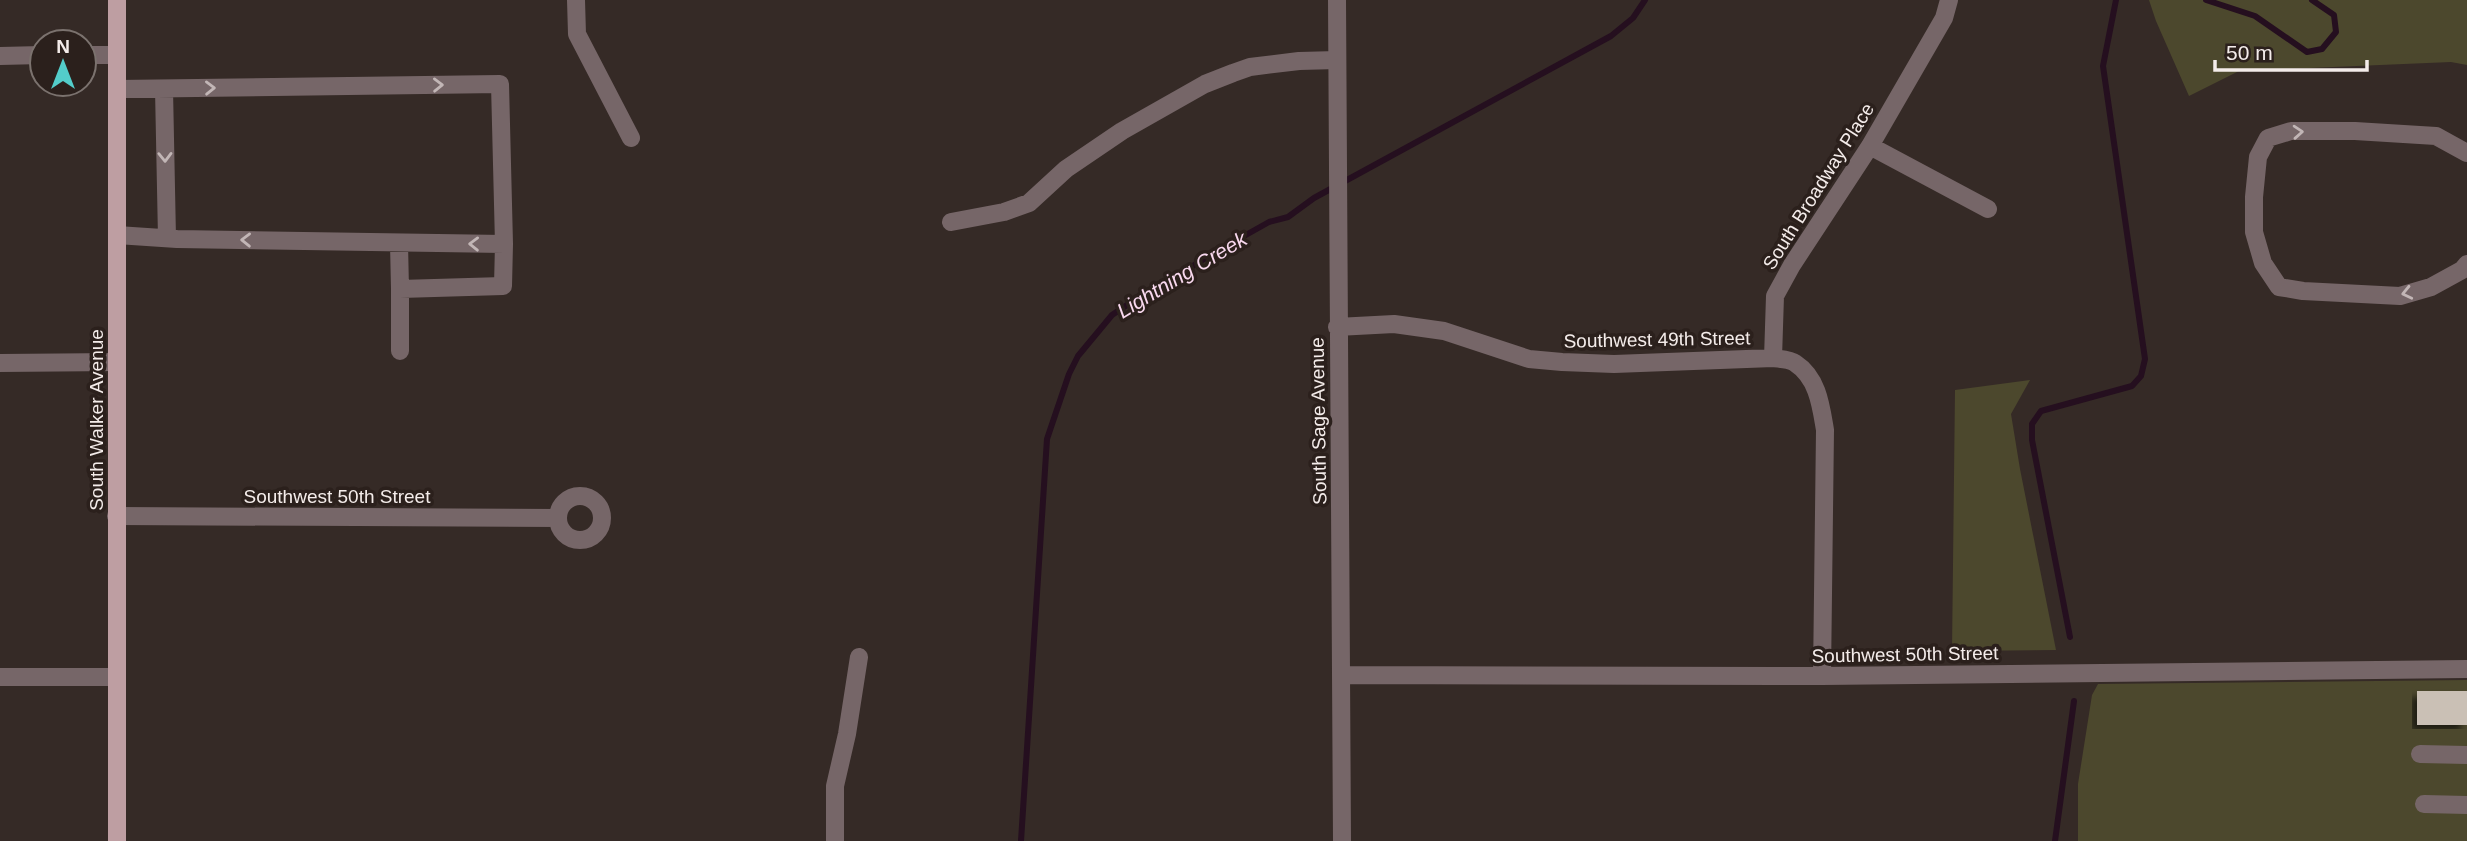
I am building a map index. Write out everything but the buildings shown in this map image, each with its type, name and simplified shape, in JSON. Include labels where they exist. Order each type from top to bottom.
[{"type":"main road","name":"South Walker Avenue","points":[[117,0],[117,841]]},
{"type":"street","points":[[576,0],[577,34],[631,138]]},
{"type":"street","name":"South Sage Avenue","points":[[1337,0],[1342,841]]},
{"type":"street","name":"South Broadway Place","points":[[1773,358],[1775,296],[1792,265],[1870,146],[1944,18],[1949,0]]},
{"type":"street","points":[[0,56],[28,55]]},
{"type":"street","points":[[98,55],[117,55]]},
{"type":"street","points":[[951,222],[1004,212],[1029,203],[1066,169],[1122,131],[1205,85],[1233,73],[1250,67],[1337,60]]},
{"type":"street","points":[[117,89],[500,85],[503,286],[400,289]]},
{"type":"street","points":[[164,89],[167,238]]},
{"type":"street","points":[[2467,153],[2436,136],[2355,131],[2291,131],[2268,138],[2258,157],[2253,197],[2253,232],[2263,263],[2280,287],[2303,291],[2400,296],[2431,287],[2462,270],[2467,264]]},
{"type":"street","points":[[1870,146],[1988,209]]},
{"type":"street","points":[[117,235],[503,244]]},
{"type":"street","points":[[399,243],[400,351]]},
{"type":"street","name":"Southwest 49th Street","points":[[1337,327],[1394,324],[1444,331],[1529,359],[1562,362],[1614,364],[1773,358]]},
{"type":"street","points":[[1773,358],[1794,362],[1811,381],[1820,397],[1825,430],[1822,676]]},
{"type":"street","points":[[0,363],[117,362]]},
{"type":"street","name":"Southwest 50th Street","points":[[116,516],[558,518]]},
{"type":"street","points":[[835,841],[835,786],[847,734],[859,657]]},
{"type":"street","name":"Southwest 50th Street","points":[[1343,675],[1822,676],[2467,669]]},
{"type":"street","points":[[0,677],[117,677]]},
{"type":"street","points":[[2420,754],[2467,755]]},
{"type":"street","points":[[2424,804],[2467,805]]},
{"type":"shaded area","points":[[2149,0],[2467,0],[2467,65],[2451,62],[2239,71],[2189,96]]},
{"type":"shaded area","points":[[2030,380],[2011,414],[2056,650],[1952,651],[1955,390]]},
{"type":"shaded area","points":[[2467,680],[2467,841],[2078,841],[2078,784],[2092,695],[2098,684]]},
{"type":"waterway","name":"Lightning Creek","points":[[1021,841],[1047,439],[1069,374],[1078,356],[1112,315],[1151,289],[1156,289],[1269,222],[1288,217],[1314,198],[1611,36],[1633,18],[1645,0]]},
{"type":"waterway","points":[[2070,637],[2032,440],[2032,424],[2041,411],[2132,386],[2141,376],[2145,359],[2103,66],[2116,0]]},
{"type":"waterway","points":[[2206,0],[2255,16],[2307,52],[2322,49],[2336,32],[2334,15],[2312,0]]},
{"type":"waterway","points":[[2055,841],[2074,701]]}]
